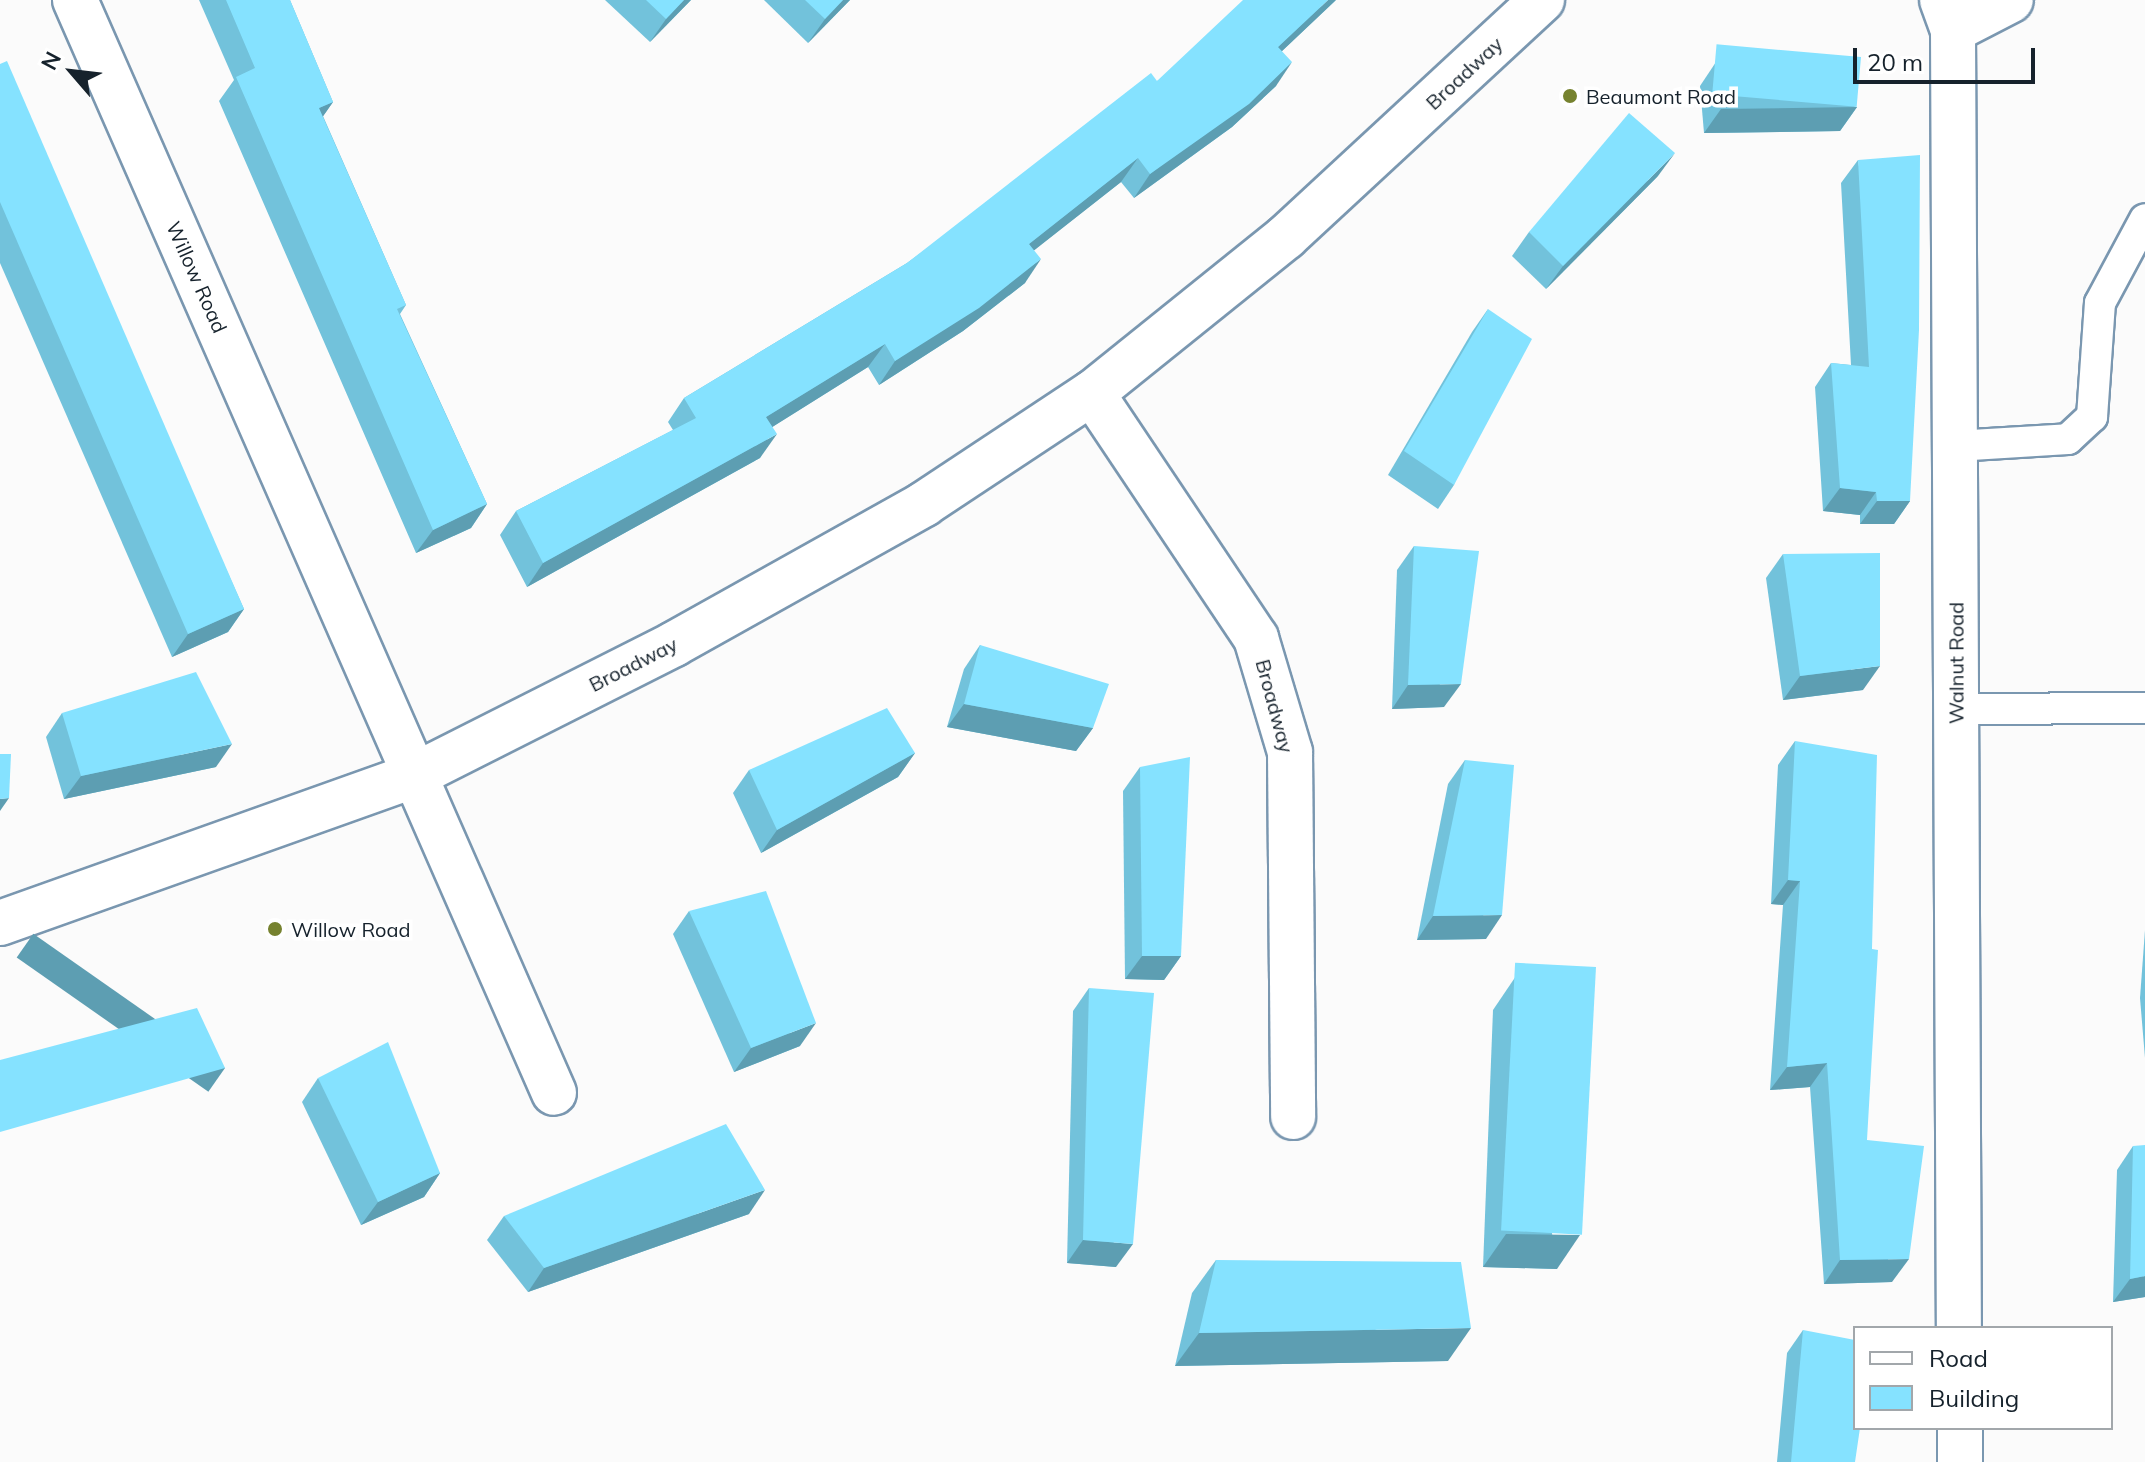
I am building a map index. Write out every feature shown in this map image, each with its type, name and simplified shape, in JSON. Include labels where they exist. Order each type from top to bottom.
[{"type":"street","name":"Willow Road","points":[[75,0],[415,775]]},
{"type":"street","name":"Broadway","points":[[0,923],[415,775],[674,644],[910,512],[1092,393],[1286,237],[1542,0]]},
{"type":"street","points":[[1947,15],[2011,0]]},
{"type":"street","name":"Walnut Road","points":[[1947,15],[1955,446],[1959,1326]]},
{"type":"street","name":"Broadway","points":[[1092,393],[1256,638],[1290,752],[1293,1117]]},
{"type":"street","points":[[415,775],[554,1093]]},
{"type":"street","points":[[1960,1430],[1960,1462]]},
{"type":"lane","points":[[1955,446],[2068,439],[2092,417],[2100,303],[2145,219]]},
{"type":"lane","points":[[1956,709],[2145,708]]},
{"type":"building","points":[[226,0],[290,0],[333,102],[319,108],[406,305],[397,309],[487,504],[433,530],[236,77],[255,68]]},
{"type":"building","points":[[646,0],[684,0],[666,19]]},
{"type":"building","points":[[805,0],[843,0],[825,19]]},
{"type":"building","points":[[1243,0],[1328,0],[1278,47],[1292,62],[1249,104],[1150,174],[1138,158],[1029,244],[1041,259],[979,308],[895,361],[885,344],[766,417],[777,434],[543,563],[516,511],[696,418],[684,398],[907,263],[1151,73],[1157,81]]},
{"type":"building","points":[[1717,44],[1861,57],[1857,107],[1712,94]]},
{"type":"building","points":[[7,61],[244,609],[188,634],[0,202],[0,64]]},
{"type":"building","points":[[1629,113],[1675,153],[1563,266],[1529,232]]},
{"type":"building","points":[[1920,155],[1919,330],[1910,501],[1877,501],[1876,492],[1840,488],[1831,363],[1869,367],[1858,160]]},
{"type":"building","points":[[1488,309],[1532,339],[1454,485],[1404,451]]},
{"type":"building","points":[[1414,546],[1479,551],[1461,684],[1408,685]]},
{"type":"building","points":[[1880,553],[1880,666],[1800,676],[1783,554]]},
{"type":"building","points":[[980,645],[1109,684],[1093,728],[964,704]]},
{"type":"building","points":[[196,672],[232,744],[81,776],[62,713]]},
{"type":"building","points":[[887,708],[915,753],[777,830],[749,770]]},
{"type":"building","points":[[1795,741],[1877,755],[1872,949],[1878,950],[1867,1140],[1924,1146],[1909,1259],[1840,1260],[1827,1063],[1787,1067],[1800,881],[1788,880]]},
{"type":"building","points":[[0,754],[11,754],[9,798],[0,799]]},
{"type":"building","points":[[1190,757],[1181,956],[1142,956],[1140,767]]},
{"type":"building","points":[[1465,760],[1514,765],[1502,915],[1433,916]]},
{"type":"building","points":[[766,891],[816,1023],[751,1048],[689,911]]},
{"type":"building","points":[[1515,963],[1596,967],[1582,1235],[1501,1230]]},
{"type":"building","points":[[1089,988],[1154,993],[1133,1244],[1083,1240]]},
{"type":"building","points":[[197,1008],[225,1068],[0,1132],[0,1060]]},
{"type":"building","points":[[388,1042],[440,1173],[378,1202],[318,1078]]},
{"type":"building","points":[[726,1124],[765,1190],[544,1268],[504,1216]]},
{"type":"building","points":[[2145,1145],[2145,1276],[2130,1279],[2133,1146]]},
{"type":"building","points":[[1216,1260],[1461,1262],[1471,1328],[1199,1333]]},
{"type":"building","points":[[1803,1330],[1853,1340],[1853,1430],[1860,1430],[1855,1462],[1791,1462]]},
{"type":"place","name":"Beaumont Road","points":[[1570,96]]},
{"type":"place","name":"Willow Road","points":[[275,929]]}]
